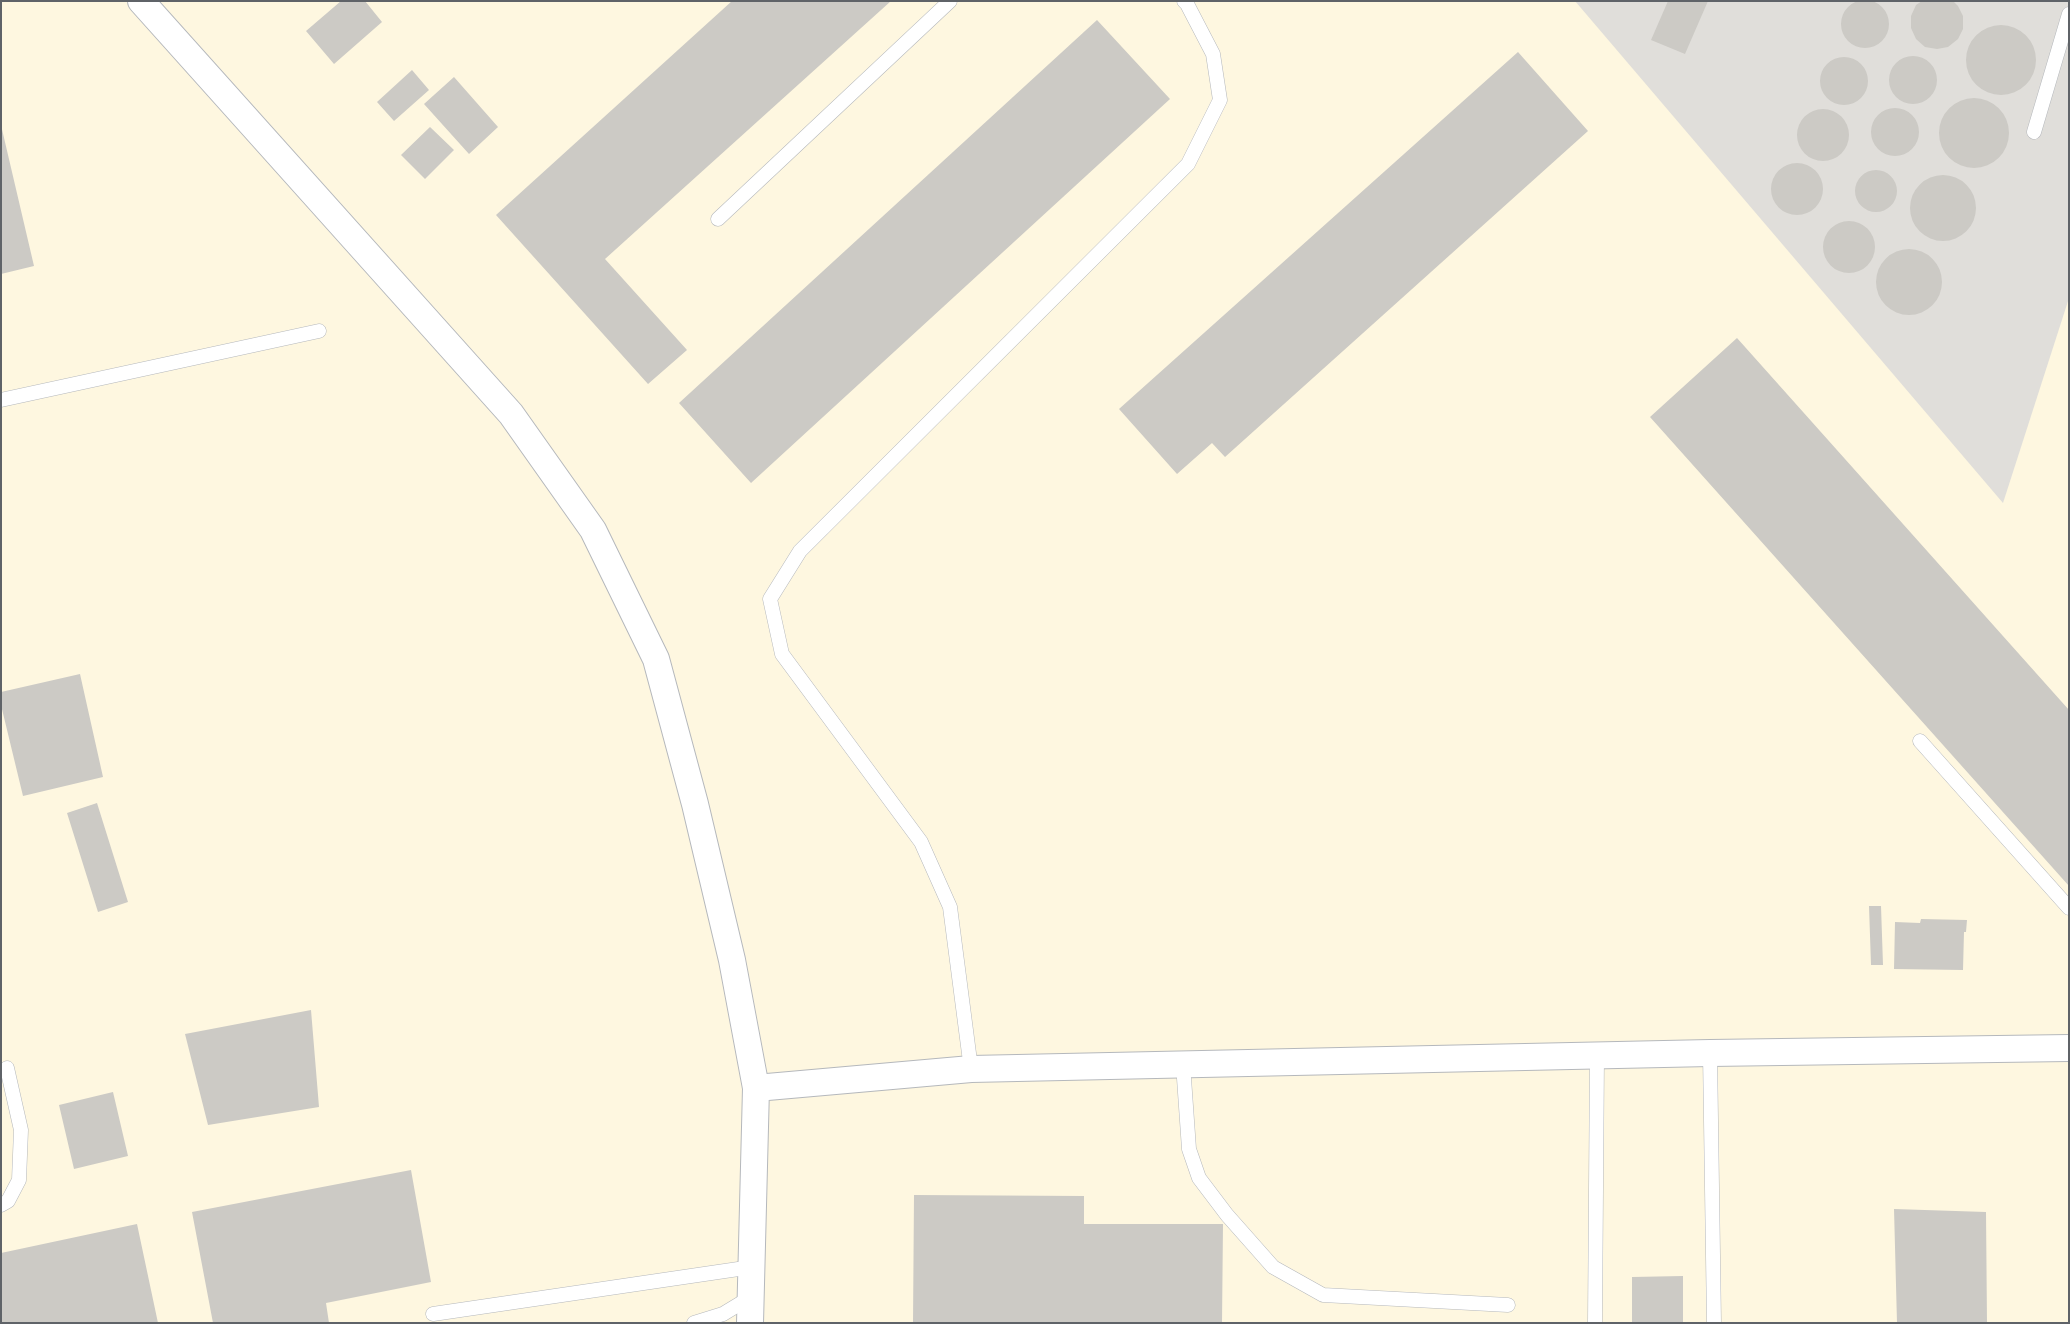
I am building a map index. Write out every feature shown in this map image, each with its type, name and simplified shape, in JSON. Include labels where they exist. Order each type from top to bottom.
[{"type":"street","points":[[141,1],[511,414],[593,530],[656,660],[695,804],[729,951],[756,1088],[750,1323]]},
{"type":"street","points":[[756,1088],[971,1069],[1597,1055],[2069,1048]]},
{"type":"lane","points":[[718,219],[950,1]]},
{"type":"lane","points":[[971,1069],[950,907],[921,842],[782,654],[770,598],[800,550],[1188,164],[1220,100],[1213,54],[1184,1]]},
{"type":"lane","points":[[2034,132],[2069,14]]},
{"type":"lane","points":[[1,400],[319,331]]},
{"type":"lane","points":[[1920,741],[2069,908]]},
{"type":"lane","points":[[1710,1053],[1714,1323]]},
{"type":"lane","points":[[1595,1323],[1597,1055]]},
{"type":"lane","points":[[1183,1064],[1188,1148],[1199,1178],[1227,1216],[1274,1267],[1323,1295],[1508,1305]]},
{"type":"lane","points":[[1,1205],[8,1201],[20,1180],[21,1130],[7,1068]]},
{"type":"lane","points":[[433,1314],[752,1267]]},
{"type":"lane","points":[[694,1323],[723,1314],[751,1297]]},
{"type":"shaded area","points":[[1,1],[2069,1],[2069,1323],[1,1323]]},
{"type":"shaded area","points":[[1575,1],[2069,1],[2069,298],[2003,503]]},
{"type":"building","points":[[1860,0],[1870,0],[1879,4],[1885,10],[1889,24],[1885,38],[1879,44],[1870,48],[1860,48],[1851,44],[1845,38],[1841,29],[1841,19],[1845,10],[1851,4]]},
{"type":"building","points":[[341,1],[365,1],[382,22],[334,64],[306,31]]},
{"type":"building","points":[[732,1],[891,1],[605,259],[687,350],[648,384],[496,215]]},
{"type":"building","points":[[1668,1],[1708,1],[1685,54],[1651,40]]},
{"type":"building","points":[[1922,1],[1953,1],[1958,6],[1963,16],[1963,29],[1958,39],[1948,47],[1937,49],[1925,47],[1916,39],[1911,28],[1911,16],[1916,5]]},
{"type":"building","points":[[1097,20],[1170,99],[751,483],[679,403]]},
{"type":"building","points":[[2001,25],[2014,28],[2026,35],[2033,47],[2036,60],[2033,73],[2026,85],[2014,92],[2001,95],[1988,92],[1976,85],[1969,73],[1966,60],[1969,47],[1976,35],[1988,28]]},
{"type":"building","points":[[1518,52],[1588,131],[1225,457],[1212,443],[1177,474],[1119,409]]},
{"type":"building","points":[[1908,56],[1918,56],[1927,60],[1933,66],[1936,71],[1936,89],[1927,100],[1918,104],[1908,104],[1899,100],[1893,94],[1889,85],[1889,75],[1893,66],[1899,60]]},
{"type":"building","points":[[1839,57],[1849,57],[1861,64],[1868,76],[1868,86],[1861,98],[1849,105],[1839,105],[1831,101],[1824,94],[1820,86],[1820,76],[1824,68],[1831,61]]},
{"type":"building","points":[[412,70],[429,90],[394,121],[377,102]]},
{"type":"building","points":[[454,77],[498,127],[469,154],[424,104]]},
{"type":"building","points":[[1974,98],[1993,104],[2003,114],[2009,133],[2003,152],[1993,162],[1974,168],[1955,162],[1945,152],[1939,133],[1945,114],[1955,104]]},
{"type":"building","points":[[1890,108],[1900,108],[1912,115],[1919,127],[1919,137],[1912,149],[1900,156],[1890,156],[1882,152],[1875,145],[1871,137],[1871,127],[1875,119],[1882,112]]},
{"type":"building","points":[[1818,109],[1828,109],[1837,113],[1845,121],[1849,135],[1845,149],[1837,157],[1828,161],[1818,161],[1809,157],[1801,149],[1797,140],[1797,130],[1801,121],[1809,113]]},
{"type":"building","points":[[1,125],[34,266],[1,274]]},
{"type":"building","points":[[430,127],[454,150],[425,179],[401,155]]},
{"type":"building","points":[[1797,163],[1811,167],[1819,175],[1823,189],[1819,203],[1811,211],[1797,215],[1783,211],[1775,203],[1771,189],[1775,175],[1783,167]]},
{"type":"building","points":[[1880,170],[1888,173],[1894,179],[1897,191],[1894,203],[1888,209],[1872,212],[1864,209],[1858,203],[1855,187],[1858,179],[1864,173]]},
{"type":"building","points":[[1943,175],[1956,178],[1966,185],[1973,195],[1976,208],[1973,221],[1966,231],[1956,238],[1943,241],[1930,238],[1920,231],[1913,221],[1910,208],[1913,195],[1920,185],[1930,178]]},
{"type":"building","points":[[1849,221],[1863,225],[1871,233],[1875,247],[1871,261],[1863,269],[1849,273],[1835,269],[1827,261],[1823,247],[1827,233],[1835,225]]},
{"type":"building","points":[[1903,249],[1915,249],[1927,254],[1937,264],[1942,276],[1940,295],[1927,310],[1915,315],[1903,315],[1891,310],[1881,300],[1876,288],[1876,276],[1881,264],[1891,254]]},
{"type":"building","points":[[1737,338],[2069,710],[2069,886],[1650,417]]},
{"type":"building","points":[[80,674],[103,777],[23,796],[1,705],[1,692]]},
{"type":"building","points":[[97,803],[128,902],[98,912],[67,813]]},
{"type":"building","points":[[1869,906],[1881,906],[1883,965],[1871,965]]},
{"type":"building","points":[[1921,919],[1967,920],[1966,932],[1964,932],[1963,970],[1894,969],[1895,922],[1920,923]]},
{"type":"building","points":[[311,1010],[319,1107],[208,1125],[185,1034]]},
{"type":"building","points":[[113,1092],[128,1156],[74,1169],[59,1105]]},
{"type":"building","points":[[411,1170],[431,1282],[326,1303],[329,1323],[213,1323],[192,1212]]},
{"type":"building","points":[[914,1195],[1084,1196],[1084,1224],[1223,1224],[1222,1323],[913,1323]]},
{"type":"building","points":[[1894,1209],[1986,1212],[1987,1323],[1897,1323]]},
{"type":"building","points":[[137,1224],[158,1323],[1,1323],[1,1253]]},
{"type":"building","points":[[1683,1276],[1683,1323],[1632,1323],[1632,1277]]}]
